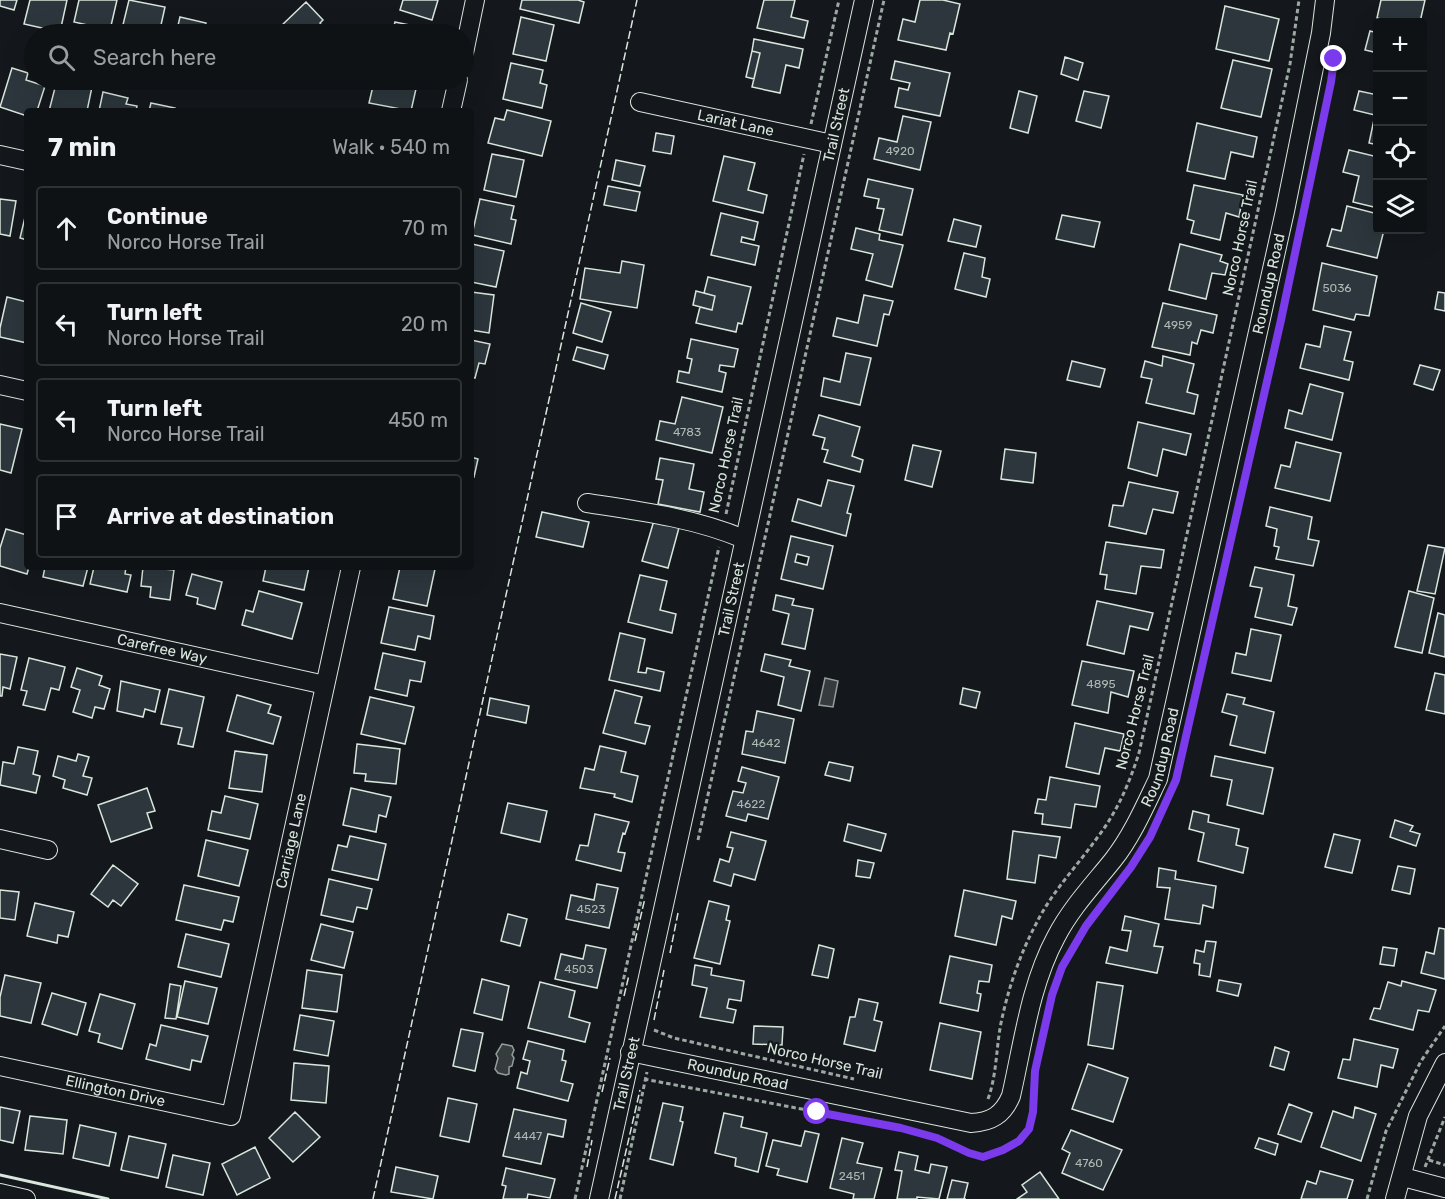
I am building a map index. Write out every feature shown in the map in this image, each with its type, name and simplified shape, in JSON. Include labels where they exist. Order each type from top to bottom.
[{"type":"street","points":[[470,24],[475,0]]},
{"type":"street","name":"Trail Street","points":[[599,1199],[864,0]]},
{"type":"street","name":"Roundup Road","points":[[630,1052],[971,1123],[984,1122],[997,1117],[1006,1108],[1011,1096],[1032,1002],[1055,937],[1088,888],[1114,859],[1137,822],[1158,779],[1285,211],[1321,33],[1325,0]]},
{"type":"street","points":[[452,108],[456,90]]},
{"type":"street","name":"Lariat Lane","points":[[640,102],[832,144]]},
{"type":"street","points":[[0,155],[24,160]]},
{"type":"street","points":[[0,385],[24,390]]},
{"type":"street","points":[[587,503],[664,514],[744,538]]},
{"type":"street","name":"Carriage Lane","points":[[231,1116],[350,570]]},
{"type":"street","name":"Carefree Way","points":[[0,613],[325,685]]},
{"type":"street","points":[[0,839],[48,850]]},
{"type":"street","points":[[1395,1199],[1410,1178],[1418,1116],[1445,1064]]},
{"type":"street","name":"Ellington Drive","points":[[0,1066],[231,1116]]},
{"type":"street","points":[[1410,1178],[1445,1188]]},
{"type":"street","points":[[0,1194],[27,1199]]},
{"type":"path","name":"Norco Horse Trail","points":[[574,1199],[839,0]]},
{"type":"path","points":[[698,841],[884,0]]},
{"type":"path","name":"Norco Horse Trail","points":[[979,1104],[988,1099],[992,1088],[1001,1022],[1011,987],[1036,922],[1119,806],[1130,782],[1139,753],[1287,75],[1299,0]]},
{"type":"path","points":[[1310,184],[1334,59]]},
{"type":"path","points":[[1189,727],[1294,258]]},
{"type":"path","points":[[1062,967],[1086,926],[1112,891]]},
{"type":"path","points":[[1038,1061],[1050,1006]]},
{"type":"path","points":[[620,1199],[657,1021]]},
{"type":"path","name":"Norco Horse Trail","points":[[636,1026],[655,1030],[674,1038],[862,1081]]},
{"type":"path","points":[[625,1076],[901,1128],[937,1138],[983,1157],[1019,1141],[1029,1129],[1033,1112],[1035,1071]]},
{"type":"path","points":[[1410,1178],[1429,1160],[1445,1117]]},
{"type":"path","points":[[1429,1160],[1445,1165]]},
{"type":"shaded area","points":[[825,678],[838,681],[833,707],[819,705]]},
{"type":"shaded area","points":[[502,1044],[512,1046],[514,1050],[512,1066],[509,1067],[509,1074],[506,1075],[498,1073],[495,1069],[498,1058],[496,1054]]},
{"type":"building","points":[[0,0],[17,0],[14,10],[0,6]]},
{"type":"building","points":[[30,0],[67,0],[62,24],[24,24]]},
{"type":"building","points":[[79,0],[117,0],[111,24],[74,22]]},
{"type":"building","points":[[129,0],[165,7],[161,24],[123,24]]},
{"type":"building","points":[[403,0],[438,0],[432,20],[400,10]]},
{"type":"building","points":[[522,0],[578,0],[584,2],[579,23],[520,9]]},
{"type":"building","points":[[764,0],[795,0],[791,17],[808,21],[804,38],[757,28]]},
{"type":"building","points":[[920,0],[943,0],[960,4],[953,34],[950,33],[946,50],[898,40],[903,19],[915,22]]},
{"type":"building","points":[[1381,0],[1425,0],[1421,18],[1377,18]]},
{"type":"building","points":[[306,2],[323,20],[321,24],[283,24]]},
{"type":"building","points":[[1225,6],[1279,19],[1269,61],[1216,49]]},
{"type":"building","points":[[180,17],[206,23],[206,24],[178,24]]},
{"type":"building","points":[[521,17],[554,25],[546,61],[513,54]]},
{"type":"building","points":[[1370,31],[1373,32],[1373,52],[1365,50]]},
{"type":"building","points":[[754,39],[803,49],[799,68],[786,65],[780,93],[752,87],[760,53],[752,51]]},
{"type":"building","points":[[752,51],[760,53],[754,79],[746,77]]},
{"type":"building","points":[[1065,57],[1083,63],[1078,80],[1061,74]]},
{"type":"building","points":[[1233,60],[1272,69],[1261,117],[1221,108]]},
{"type":"building","points":[[895,61],[950,73],[940,116],[895,107],[899,88],[908,90],[910,83],[891,79]]},
{"type":"building","points":[[511,63],[543,70],[540,83],[547,85],[542,108],[503,99]]},
{"type":"building","points":[[12,68],[24,72],[24,90],[44,90],[38,108],[24,108],[24,115],[0,107]]},
{"type":"building","points":[[54,90],[91,90],[88,108],[50,108]]},
{"type":"building","points":[[372,90],[416,90],[412,108],[395,108],[369,103]]},
{"type":"building","points":[[1019,91],[1037,96],[1028,133],[1010,128]]},
{"type":"building","points":[[1084,91],[1109,96],[1101,128],[1076,121]]},
{"type":"building","points":[[1359,91],[1373,94],[1373,115],[1354,110]]},
{"type":"building","points":[[103,92],[128,98],[126,104],[137,106],[137,108],[100,108]]},
{"type":"building","points":[[151,103],[175,108],[150,108]]},
{"type":"building","points":[[507,110],[551,121],[542,156],[488,143],[495,118],[504,120]]},
{"type":"building","points":[[903,116],[931,122],[920,170],[874,159],[879,138],[897,142]]},
{"type":"building","points":[[1197,123],[1257,137],[1253,157],[1231,152],[1225,179],[1187,171]]},
{"type":"building","points":[[1373,124],[1373,144],[1369,143]]},
{"type":"building","points":[[656,133],[674,136],[671,154],[653,151]]},
{"type":"building","points":[[1349,150],[1373,156],[1373,207],[1353,202],[1359,176],[1343,172]]},
{"type":"building","points":[[492,154],[524,160],[516,197],[484,190]]},
{"type":"building","points":[[724,156],[755,163],[748,190],[767,195],[763,213],[713,201]]},
{"type":"building","points":[[616,160],[645,166],[640,186],[612,180]]},
{"type":"building","points":[[868,179],[913,189],[902,235],[879,230],[884,209],[877,208],[879,199],[864,196]]},
{"type":"building","points":[[1194,185],[1243,195],[1239,217],[1226,213],[1220,240],[1191,233],[1194,221],[1187,219]]},
{"type":"building","points":[[608,186],[640,192],[636,211],[604,205]]},
{"type":"building","points":[[0,199],[16,201],[10,236],[0,234]]},
{"type":"building","points":[[480,199],[514,206],[511,219],[516,220],[511,244],[474,235]]},
{"type":"building","points":[[1347,206],[1373,213],[1373,234],[1383,234],[1377,258],[1327,246],[1332,229],[1341,231]]},
{"type":"building","points":[[721,213],[758,222],[754,240],[742,237],[741,242],[759,246],[755,265],[711,255]]},
{"type":"building","points":[[1062,215],[1100,222],[1094,247],[1056,239]]},
{"type":"building","points":[[954,219],[981,226],[976,247],[948,241]]},
{"type":"building","points":[[24,221],[24,239],[20,238]]},
{"type":"building","points":[[856,228],[880,234],[879,240],[903,245],[892,287],[866,280],[873,254],[851,249]]},
{"type":"building","points":[[474,244],[504,251],[496,287],[474,283]]},
{"type":"building","points":[[1180,244],[1222,255],[1220,261],[1228,264],[1225,275],[1212,273],[1206,299],[1169,290]]},
{"type":"building","points":[[964,253],[985,258],[982,277],[990,279],[986,297],[955,289]]},
{"type":"building","points":[[622,261],[644,265],[637,308],[580,299],[585,268],[620,273]]},
{"type":"building","points":[[1322,263],[1377,276],[1369,316],[1356,314],[1354,320],[1313,310]]},
{"type":"building","points":[[708,277],[751,287],[742,324],[738,323],[736,332],[696,323],[700,307],[712,310],[715,296],[704,293]]},
{"type":"building","points":[[696,291],[715,296],[712,310],[693,305]]},
{"type":"building","points":[[474,292],[494,295],[489,333],[474,330]]},
{"type":"building","points":[[1438,292],[1445,293],[1445,311],[1435,309]]},
{"type":"building","points":[[864,295],[893,301],[889,315],[884,314],[877,346],[833,336],[837,318],[858,323]]},
{"type":"building","points":[[7,297],[24,301],[24,342],[0,337]]},
{"type":"building","points":[[581,303],[611,312],[602,342],[573,333]]},
{"type":"building","points":[[1163,303],[1217,315],[1213,333],[1201,330],[1197,344],[1192,342],[1190,355],[1152,347]]},
{"type":"building","points":[[1324,326],[1351,332],[1344,360],[1353,362],[1349,380],[1300,368],[1306,344],[1320,347]]},
{"type":"building","points":[[691,339],[738,349],[734,367],[720,365],[719,371],[726,373],[722,392],[677,382],[679,371],[689,373],[692,359],[687,358]]},
{"type":"building","points":[[474,341],[490,344],[485,364],[479,363],[475,378]]},
{"type":"building","points":[[577,347],[608,355],[604,369],[573,360]]},
{"type":"building","points":[[846,353],[871,358],[860,405],[821,396],[824,378],[840,382]]},
{"type":"building","points":[[1163,356],[1194,364],[1187,392],[1198,395],[1194,414],[1146,403],[1152,379],[1141,377],[1145,361],[1162,366]]},
{"type":"building","points":[[1072,361],[1105,369],[1100,387],[1067,380]]},
{"type":"building","points":[[1420,365],[1440,370],[1433,390],[1414,384]]},
{"type":"building","points":[[1310,384],[1343,393],[1332,440],[1285,428],[1289,410],[1302,414]]},
{"type":"building","points":[[682,397],[723,407],[712,453],[656,440],[660,421],[675,424]]},
{"type":"building","points":[[819,415],[860,427],[852,456],[863,460],[860,472],[824,462],[828,450],[822,449],[825,438],[813,435]]},
{"type":"building","points":[[1138,422],[1191,434],[1186,455],[1163,449],[1157,476],[1128,468]]},
{"type":"building","points":[[0,424],[22,429],[11,473],[0,470]]},
{"type":"building","points":[[1296,442],[1341,453],[1330,501],[1275,488],[1281,465],[1290,467]]},
{"type":"building","points":[[913,445],[941,451],[932,487],[905,480]]},
{"type":"building","points":[[1005,449],[1036,453],[1033,483],[1001,479]]},
{"type":"building","points":[[474,458],[478,459],[474,477]]},
{"type":"building","points":[[660,458],[694,464],[689,489],[704,492],[700,512],[658,504],[663,480],[656,479]]},
{"type":"building","points":[[828,480],[854,486],[847,513],[851,514],[846,536],[792,521],[798,499],[821,506]]},
{"type":"building","points":[[1129,482],[1178,492],[1173,513],[1153,509],[1146,534],[1109,526],[1113,505],[1123,506]]},
{"type":"building","points":[[1270,507],[1312,517],[1308,539],[1319,541],[1313,566],[1276,559],[1279,547],[1274,546],[1277,529],[1266,526]]},
{"type":"building","points":[[542,512],[589,522],[583,547],[536,537]]},
{"type":"building","points":[[655,517],[680,524],[668,568],[642,561]]},
{"type":"building","points":[[6,529],[24,534],[24,570],[28,570],[27,574],[0,566],[0,548]]},
{"type":"building","points":[[791,536],[833,546],[823,589],[781,579]],"holes":[[[797,554],[809,557],[807,565],[795,562]]]},
{"type":"building","points":[[1106,542],[1164,550],[1161,568],[1141,566],[1136,594],[1105,589],[1107,575],[1100,574]]},
{"type":"building","points":[[1428,545],[1445,548],[1435,594],[1417,591]]},
{"type":"building","points":[[1255,567],[1294,575],[1288,606],[1297,608],[1292,625],[1255,617],[1262,588],[1250,586]]},
{"type":"building","points":[[44,570],[87,570],[83,586],[43,577]]},
{"type":"building","points":[[93,570],[126,570],[125,574],[131,575],[127,592],[90,584]]},
{"type":"building","points":[[143,570],[174,570],[170,600],[150,597],[151,587],[141,586]]},
{"type":"building","points":[[265,570],[308,570],[304,590],[263,581]]},
{"type":"building","points":[[399,570],[435,570],[427,606],[393,599]]},
{"type":"building","points":[[192,574],[222,582],[215,609],[197,604],[198,598],[186,595]]},
{"type":"building","points":[[640,575],[667,581],[660,610],[676,614],[672,633],[628,622]]},
{"type":"building","points":[[259,591],[302,603],[292,639],[242,625],[246,610],[253,612]]},
{"type":"building","points":[[1409,591],[1434,598],[1422,653],[1395,647]]},
{"type":"building","points":[[776,595],[794,599],[792,605],[813,609],[805,649],[782,644],[789,614],[773,610]]},
{"type":"building","points":[[1097,601],[1153,613],[1148,630],[1130,626],[1124,654],[1087,645]]},
{"type":"building","points":[[389,607],[434,616],[430,639],[418,636],[415,650],[381,643]]},
{"type":"building","points":[[1438,613],[1445,615],[1445,657],[1429,653]]},
{"type":"building","points":[[1251,629],[1281,635],[1271,681],[1232,673],[1236,653],[1246,655]]},
{"type":"building","points":[[620,633],[645,639],[638,672],[646,673],[647,668],[664,672],[660,691],[609,680]]},
{"type":"building","points":[[383,653],[425,662],[421,682],[410,680],[407,696],[375,689]]},
{"type":"building","points":[[0,654],[17,657],[10,689],[3,687],[2,696],[0,696]]},
{"type":"building","points":[[765,654],[791,660],[789,666],[810,671],[801,711],[778,705],[784,677],[761,671]]},
{"type":"building","points":[[29,658],[65,667],[59,690],[51,688],[45,710],[23,705],[27,691],[21,690]]},
{"type":"building","points":[[1082,661],[1134,671],[1128,697],[1111,692],[1108,713],[1072,705]]},
{"type":"building","points":[[77,668],[102,676],[99,685],[110,689],[104,709],[95,707],[92,718],[73,712],[80,690],[71,687]]},
{"type":"building","points":[[1435,673],[1445,675],[1445,714],[1426,710]]},
{"type":"building","points":[[121,681],[160,690],[155,712],[145,709],[143,717],[117,711]]},
{"type":"building","points":[[963,688],[980,692],[976,708],[960,704]]},
{"type":"building","points":[[169,689],[204,697],[193,747],[178,744],[182,728],[161,724]]},
{"type":"building","points":[[615,690],[642,697],[635,723],[650,726],[645,744],[603,733]]},
{"type":"building","points":[[1227,694],[1245,698],[1243,704],[1274,712],[1265,753],[1230,745],[1237,716],[1222,712]]},
{"type":"building","points":[[237,695],[271,705],[268,713],[281,717],[273,744],[227,731]]},
{"type":"building","points":[[370,697],[414,707],[405,744],[361,734]]},
{"type":"building","points":[[490,698],[529,706],[526,723],[487,715]]},
{"type":"building","points":[[757,711],[794,719],[785,763],[742,754],[746,731],[753,732]]},
{"type":"building","points":[[1075,723],[1124,734],[1120,751],[1105,748],[1099,774],[1066,767]]},
{"type":"building","points":[[357,744],[400,749],[396,784],[365,781],[366,774],[354,773]]},
{"type":"building","points":[[600,746],[626,752],[621,772],[638,776],[632,802],[614,797],[615,794],[580,788],[585,768],[594,770]]},
{"type":"building","points":[[18,747],[38,751],[33,774],[40,776],[36,793],[0,785],[3,762],[14,764]]},
{"type":"building","points":[[235,751],[267,755],[262,792],[229,788]]},
{"type":"building","points":[[78,754],[89,757],[83,776],[92,778],[87,795],[63,788],[65,780],[53,776],[58,756],[76,761]]},
{"type":"building","points":[[1215,756],[1273,768],[1263,814],[1227,805],[1232,780],[1211,776]]},
{"type":"building","points":[[829,762],[853,767],[850,781],[825,775]]},
{"type":"building","points":[[742,767],[779,777],[768,819],[748,814],[746,821],[726,816],[733,791],[743,793],[746,783],[738,781]]},
{"type":"building","points":[[1050,777],[1100,786],[1096,807],[1075,804],[1071,828],[1042,824],[1043,814],[1035,813],[1038,799],[1046,800]]},
{"type":"building","points":[[147,788],[155,811],[147,813],[152,828],[111,842],[98,805]]},
{"type":"building","points":[[351,788],[391,797],[386,817],[379,815],[376,832],[343,825]]},
{"type":"building","points":[[225,796],[258,804],[250,839],[208,830],[212,811],[221,813]]},
{"type":"building","points":[[508,803],[547,811],[540,842],[501,833]]},
{"type":"building","points":[[1193,811],[1209,815],[1208,822],[1239,829],[1236,845],[1248,848],[1243,873],[1198,861],[1204,833],[1189,829]]},
{"type":"building","points":[[595,814],[629,822],[625,834],[623,833],[618,852],[625,853],[621,871],[576,860],[580,845],[588,846]]},
{"type":"building","points":[[1395,820],[1413,826],[1410,831],[1420,834],[1416,846],[1390,837]]},
{"type":"building","points":[[848,824],[886,834],[881,851],[844,841]]},
{"type":"building","points":[[1013,831],[1060,837],[1056,858],[1039,855],[1035,883],[1007,879]]},
{"type":"building","points":[[731,832],[766,841],[755,880],[734,874],[731,886],[714,881],[720,859],[729,862],[733,848],[727,847]]},
{"type":"building","points":[[1334,834],[1360,840],[1352,873],[1325,867]]},
{"type":"building","points":[[350,836],[386,844],[378,880],[332,870],[338,845],[347,847]]},
{"type":"building","points":[[206,840],[248,850],[239,886],[198,876]]},
{"type":"building","points":[[858,860],[874,863],[870,878],[856,876]]},
{"type":"building","points":[[113,865],[138,884],[121,906],[113,900],[108,907],[91,894]]},
{"type":"building","points":[[1398,866],[1415,869],[1410,894],[1392,890]]},
{"type":"building","points":[[1159,868],[1176,871],[1175,879],[1216,886],[1213,908],[1203,905],[1200,924],[1165,919],[1170,888],[1157,887]]},
{"type":"building","points":[[329,879],[372,889],[367,909],[357,907],[353,922],[321,915]]},
{"type":"building","points":[[597,884],[618,888],[609,928],[566,919],[571,895],[594,900]]},
{"type":"building","points":[[184,885],[239,897],[233,922],[224,920],[221,930],[176,920]]},
{"type":"building","points":[[0,890],[19,892],[15,920],[0,918]]},
{"type":"building","points":[[964,890],[1016,901],[1012,919],[1002,916],[996,945],[955,936]]},
{"type":"building","points":[[709,901],[729,906],[726,920],[730,921],[720,964],[694,958]]},
{"type":"building","points":[[35,903],[74,912],[68,937],[58,935],[57,943],[27,936]]},
{"type":"building","points":[[508,914],[527,919],[520,946],[501,941]]},
{"type":"building","points":[[1125,916],[1159,924],[1154,946],[1163,947],[1157,973],[1106,963],[1110,947],[1127,951],[1131,931],[1122,930]]},
{"type":"building","points":[[321,924],[353,932],[344,968],[311,960]]},
{"type":"building","points":[[1439,928],[1445,929],[1445,979],[1421,973],[1426,952],[1434,954]]},
{"type":"building","points":[[186,934],[229,944],[221,977],[178,967]]},
{"type":"building","points":[[1206,941],[1216,942],[1210,977],[1199,975],[1200,964],[1194,963],[1196,950],[1204,952]]},
{"type":"building","points":[[586,945],[606,949],[597,988],[555,979],[561,954],[583,959]]},
{"type":"building","points":[[819,945],[834,949],[828,978],[812,975]]},
{"type":"building","points":[[1383,947],[1397,949],[1394,966],[1380,964]]},
{"type":"building","points":[[950,956],[992,965],[989,982],[979,981],[977,993],[981,994],[978,1011],[940,1003]]},
{"type":"building","points":[[695,965],[712,968],[711,975],[744,981],[741,1001],[729,999],[727,1008],[736,1010],[733,1023],[700,1017],[707,988],[692,985]]},
{"type":"building","points":[[307,970],[342,975],[337,1012],[302,1008]]},
{"type":"building","points":[[5,975],[41,983],[31,1023],[0,1016],[0,997]]},
{"type":"building","points":[[482,979],[509,986],[502,1020],[474,1013]]},
{"type":"building","points":[[1219,980],[1241,984],[1238,996],[1217,991]]},
{"type":"building","points":[[185,981],[217,988],[208,1024],[177,1017]]},
{"type":"building","points":[[1402,981],[1436,990],[1429,1012],[1418,1010],[1413,1030],[1370,1019],[1374,1008],[1380,1009],[1388,982],[1401,986]]},
{"type":"building","points":[[540,982],[575,991],[569,1017],[590,1023],[585,1042],[528,1028]]},
{"type":"building","points":[[1097,982],[1123,986],[1113,1049],[1088,1045]]},
{"type":"building","points":[[170,984],[181,986],[176,1019],[165,1018]]},
{"type":"building","points":[[52,993],[86,1003],[77,1035],[42,1024]]},
{"type":"building","points":[[100,994],[135,1004],[122,1049],[98,1042],[100,1034],[89,1031]]},
{"type":"building","points":[[859,999],[878,1003],[874,1020],[882,1022],[875,1051],[844,1044],[850,1017],[855,1017]]},
{"type":"building","points":[[300,1015],[334,1021],[328,1056],[294,1050]]},
{"type":"building","points":[[940,1023],[981,1032],[972,1079],[930,1070]]},
{"type":"building","points":[[161,1025],[208,1036],[201,1062],[192,1060],[190,1070],[146,1059],[150,1044],[156,1046]]},
{"type":"building","points":[[754,1026],[783,1027],[782,1045],[753,1044]]},
{"type":"building","points":[[461,1029],[483,1033],[475,1071],[453,1066]]},
{"type":"building","points":[[1354,1039],[1398,1049],[1393,1068],[1381,1065],[1377,1087],[1338,1078],[1343,1059],[1350,1060]]},
{"type":"building","points":[[528,1041],[564,1050],[562,1060],[566,1061],[561,1081],[573,1084],[568,1101],[517,1088],[521,1072],[527,1074],[530,1061],[523,1059]]},
{"type":"building","points":[[1275,1047],[1289,1052],[1284,1070],[1270,1066]]},
{"type":"building","points":[[294,1063],[329,1066],[326,1103],[291,1100]]},
{"type":"building","points":[[1088,1064],[1128,1078],[1113,1122],[1072,1109]]},
{"type":"building","points":[[448,1098],[477,1104],[469,1142],[440,1136]]},
{"type":"building","points":[[663,1103],[683,1107],[680,1121],[683,1122],[673,1165],[650,1159]]},
{"type":"building","points":[[1289,1104],[1312,1113],[1301,1142],[1278,1134]]},
{"type":"building","points":[[0,1107],[20,1111],[13,1143],[0,1140]]},
{"type":"building","points":[[1355,1107],[1376,1114],[1361,1161],[1321,1147],[1333,1111],[1353,1118]]},
{"type":"building","points":[[514,1109],[566,1120],[563,1137],[548,1134],[541,1164],[503,1156]]},
{"type":"building","points":[[295,1112],[320,1137],[293,1162],[269,1138]]},
{"type":"building","points":[[724,1113],[743,1117],[741,1127],[767,1133],[758,1172],[735,1166],[736,1158],[715,1153]]},
{"type":"building","points":[[30,1116],[67,1120],[63,1154],[25,1150]]},
{"type":"building","points":[[80,1125],[116,1133],[109,1166],[73,1158]]},
{"type":"building","points":[[1071,1130],[1122,1150],[1103,1190],[1062,1173],[1070,1153],[1062,1149]]},
{"type":"building","points":[[805,1131],[819,1134],[807,1182],[777,1175],[779,1169],[766,1166],[773,1140],[801,1146]]},
{"type":"building","points":[[129,1136],[166,1144],[158,1178],[121,1170]]},
{"type":"building","points":[[842,1138],[863,1143],[857,1163],[882,1168],[874,1199],[853,1199],[854,1194],[830,1188]]},
{"type":"building","points":[[1259,1138],[1278,1144],[1275,1155],[1255,1148]]},
{"type":"building","points":[[255,1147],[270,1178],[237,1195],[222,1164]]},
{"type":"building","points":[[899,1152],[918,1156],[915,1170],[929,1173],[931,1164],[947,1167],[939,1199],[917,1197],[917,1199],[897,1199],[902,1171],[895,1170]]},
{"type":"building","points":[[173,1155],[210,1163],[203,1195],[166,1187]]},
{"type":"building","points":[[396,1167],[438,1176],[433,1199],[391,1192]]},
{"type":"building","points":[[506,1168],[555,1179],[550,1198],[528,1194],[527,1199],[503,1199],[506,1186],[502,1185]]},
{"type":"building","points":[[1320,1171],[1353,1180],[1347,1199],[1301,1199],[1307,1181],[1316,1184]]},
{"type":"building","points":[[1040,1172],[1059,1199],[1017,1199],[1027,1192],[1022,1185]]},
{"type":"building","points":[[952,1180],[968,1183],[964,1199],[947,1199]]},
{"type":"fence","points":[[373,1199],[637,0]]},
{"type":"fence","points":[[635,941],[645,898]]},
{"type":"fence","points":[[670,953],[678,913]]},
{"type":"fence","points":[[654,1020],[664,970]]},
{"type":"fence","points":[[624,996],[629,975]]},
{"type":"fence","points":[[602,1092],[610,1058]]},
{"type":"fence","points":[[615,1199],[640,1090]]},
{"type":"fence","points":[[587,1167],[592,1140]]},
{"type":"wall","points":[[0,1175],[108,1199]]},
{"type":"route","points":[[817,1112],[901,1128],[937,1138],[983,1157],[1019,1141],[1029,1129],[1033,1112],[1035,1071],[1052,995],[1062,967],[1086,926],[1131,867],[1150,837],[1176,780],[1281,320],[1334,59]]}]
